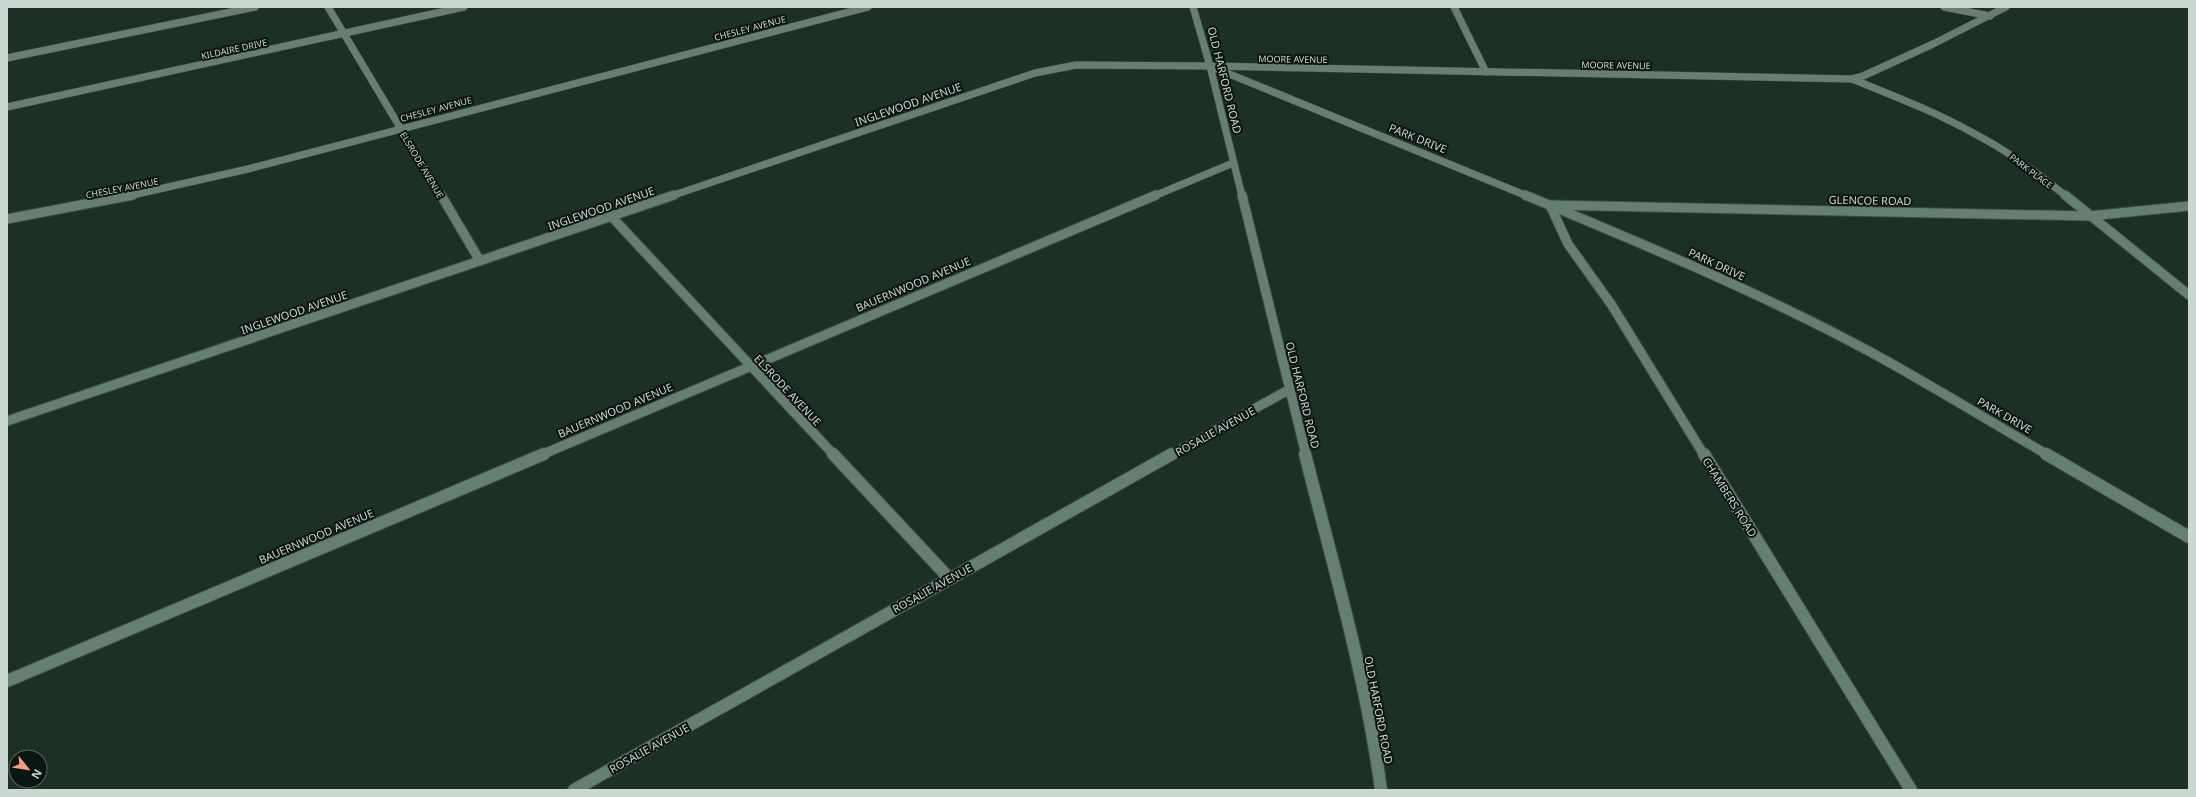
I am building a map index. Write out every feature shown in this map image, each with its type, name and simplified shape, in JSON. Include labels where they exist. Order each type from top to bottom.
[{"type":"street","points":[[7,58],[255,7]]},
{"type":"street","name":"ELSRODE AVENUE","points":[[328,7],[480,261]]},
{"type":"street","name":"KILDAIRE DRIVE","points":[[7,107],[464,7]]},
{"type":"street","name":"CHESLEY AVENUE","points":[[7,219],[190,183],[868,7]]},
{"type":"street","name":"OLD HARFORD ROAD","points":[[1193,7],[1210,66],[1232,163],[1290,389],[1362,684],[1375,746],[1381,790]]},
{"type":"street","points":[[1454,7],[1486,72]]},
{"type":"street","points":[[1944,7],[1990,16]]},
{"type":"street","name":"MOORE AVENUE","points":[[1210,66],[1852,78],[1871,73],[2006,7]]},
{"type":"street","name":"INGLEWOOD AVENUE","points":[[7,421],[1052,68],[1089,64],[1210,66]]},
{"type":"street","name":"PARK DRIVE","points":[[1210,66],[1550,205],[1704,271],[1875,355],[2189,537]]},
{"type":"street","name":"PARK PLACE","points":[[1852,78],[1938,114],[1979,134],[2016,158],[2189,295]]},
{"type":"street","name":"BAUERNWOOD AVENUE","points":[[7,680],[1232,163]]},
{"type":"street","name":"GLENCOE ROAD","points":[[1550,205],[2089,216],[2189,206]]},
{"type":"street","name":"CHAMBERS ROAD","points":[[1550,205],[1556,224],[1568,245],[1611,304],[1911,790]]},
{"type":"street","name":"ELSRODE AVENUE","points":[[611,216],[949,578]]},
{"type":"street","name":"ROSALIE AVENUE","points":[[574,790],[949,578],[1290,389]]}]
